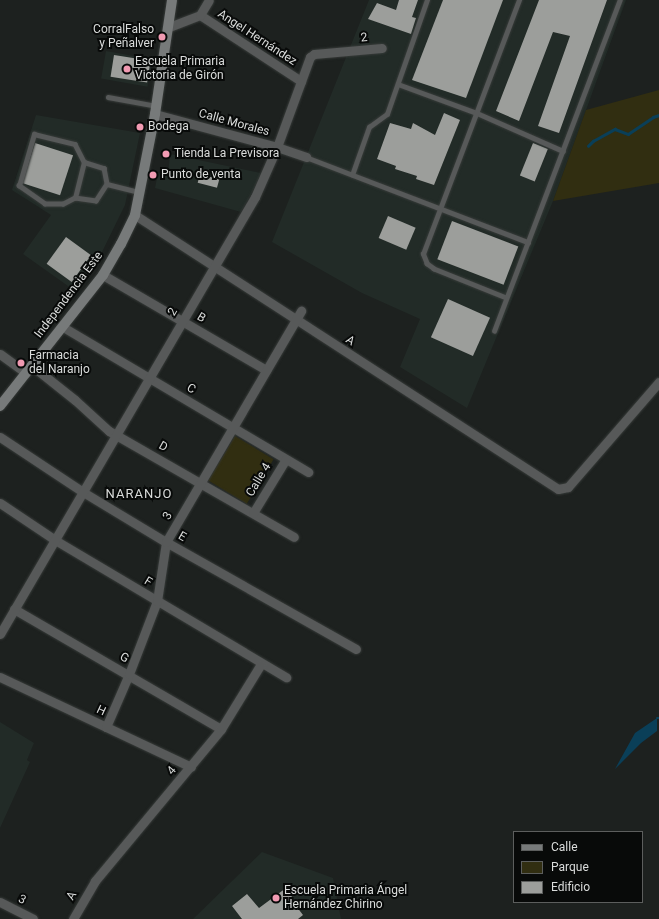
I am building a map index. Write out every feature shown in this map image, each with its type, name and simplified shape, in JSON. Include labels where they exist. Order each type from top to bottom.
[{"type":"main road","name":"Independencia Este","points":[[0,406],[103,275],[122,244],[134,215],[156,110],[172,0]]},
{"type":"street","points":[[169,26],[200,15],[210,0]]},
{"type":"street","name":"Angel Hernández","points":[[200,15],[301,81]]},
{"type":"street","name":"2","points":[[0,634],[4,617],[14,609],[255,197],[277,147],[310,57],[314,54],[382,48]]},
{"type":"street","name":"Calle Morales","points":[[156,110],[306,157]]},
{"type":"street","name":"A","points":[[134,215],[554,487],[563,489],[568,487],[659,382]]},
{"type":"street","name":"B","points":[[103,275],[266,370]]},
{"type":"street","name":"3","points":[[106,727],[158,601],[166,542],[301,311]]},
{"type":"street","name":"C","points":[[63,327],[308,472]]},
{"type":"street","name":"D","points":[[0,354],[28,369],[116,435],[294,536]]},
{"type":"street","name":"E","points":[[0,437],[83,492],[166,542],[356,649]]},
{"type":"street","name":"Calle 4","points":[[253,513],[286,459]]},
{"type":"street","name":"F","points":[[0,503],[54,540],[261,664],[286,677]]},
{"type":"street","name":"G","points":[[14,609],[129,674],[221,729]]},
{"type":"street","name":"4","points":[[92,885],[221,729],[261,664]]},
{"type":"street","name":"H","points":[[0,677],[191,767]]},
{"type":"street","name":"A","points":[[73,919],[92,885]]},
{"type":"street","name":"3","points":[[0,902],[33,919]]},
{"type":"lane","points":[[352,175],[369,127],[387,114],[427,0]]},
{"type":"lane","points":[[506,298],[434,269],[427,264],[423,254],[519,0]]},
{"type":"lane","points":[[494,331],[620,0]]},
{"type":"lane","points":[[398,84],[477,113],[563,151]]},
{"type":"lane","points":[[108,97],[156,110]]},
{"type":"lane","points":[[75,198],[84,162],[75,144],[34,134],[18,186],[45,204],[63,204],[75,198],[96,201],[107,184],[104,168],[84,162]]},
{"type":"lane","points":[[306,157],[528,242]]},
{"type":"lane","points":[[107,184],[139,192]]},
{"type":"shaded area","points":[[369,0],[626,0],[553,201],[467,408],[400,367],[420,319],[362,293],[272,242]]},
{"type":"shaded area","name":"Escuela Primaria Victoria de Girón","points":[[106,51],[152,59],[147,87],[101,79]]},
{"type":"shaded area","points":[[36,115],[140,133],[125,205],[102,252],[75,291],[23,254],[51,215],[12,190]]},
{"type":"shaded area","points":[[170,154],[261,173],[241,212],[155,188],[158,173],[168,175]]},
{"type":"shaded area","points":[[0,722],[34,743],[27,760],[30,762],[0,828]]},
{"type":"shaded area","name":"Escuela Primaria Ángel Hernández Chirino","points":[[262,852],[333,878],[341,919],[193,919]]},
{"type":"green space","points":[[659,90],[659,183],[553,201],[586,110]]},
{"type":"green space","points":[[235,436],[274,459],[247,504],[208,481]]},
{"type":"water","points":[[657,718],[657,731],[641,743],[615,769],[635,733]]},
{"type":"building","points":[[399,0],[418,0],[412,17],[416,18],[411,34],[368,19],[377,3],[396,10]]},
{"type":"building","points":[[443,0],[503,0],[466,98],[412,80]]},
{"type":"building","points":[[539,0],[607,0],[559,133],[538,126],[570,36],[553,32],[519,121],[496,111]]},
{"type":"building","name":"Escuela Primaria Victoria de Girón","points":[[114,55],[151,61],[147,83],[111,77]]},
{"type":"building","points":[[444,113],[460,120],[434,185],[416,179],[417,176],[395,169],[396,166],[377,159],[390,123],[411,129],[413,123],[435,135]]},
{"type":"building","points":[[35,143],[73,155],[60,195],[22,183]]},
{"type":"building","points":[[533,143],[548,149],[535,181],[520,175]]},
{"type":"building","points":[[200,174],[219,179],[217,188],[198,183]]},
{"type":"building","points":[[388,216],[416,228],[406,250],[379,238]]},
{"type":"building","points":[[452,221],[518,246],[504,285],[437,259]]},
{"type":"building","points":[[66,237],[91,255],[72,282],[47,264]]},
{"type":"building","points":[[448,299],[490,318],[473,356],[431,337]]},
{"type":"building","points":[[286,888],[292,897],[290,898],[303,915],[298,919],[242,919],[232,906],[247,894],[259,908]]},
{"type":"waterway","points":[[588,146],[593,141],[615,129],[628,134],[653,117],[659,115]]},
{"type":"place","name":"CorralFalso y Peñalver","points":[[162,37]]},
{"type":"place","name":"Escuela Primaria Victoria de Girón","points":[[127,69]]},
{"type":"place","name":"Bodega","points":[[140,127]]},
{"type":"place","name":"Tienda La Previsora","points":[[166,154]]},
{"type":"place","name":"Punto de venta","points":[[153,175]]},
{"type":"place","name":"Farmacia del Naranjo","points":[[21,363]]},
{"type":"place","name":"Escuela Primaria Ángel Hernández Chirino","points":[[276,898]]},
{"type":"district","name":"NARANJO","points":[[139,494]]}]
